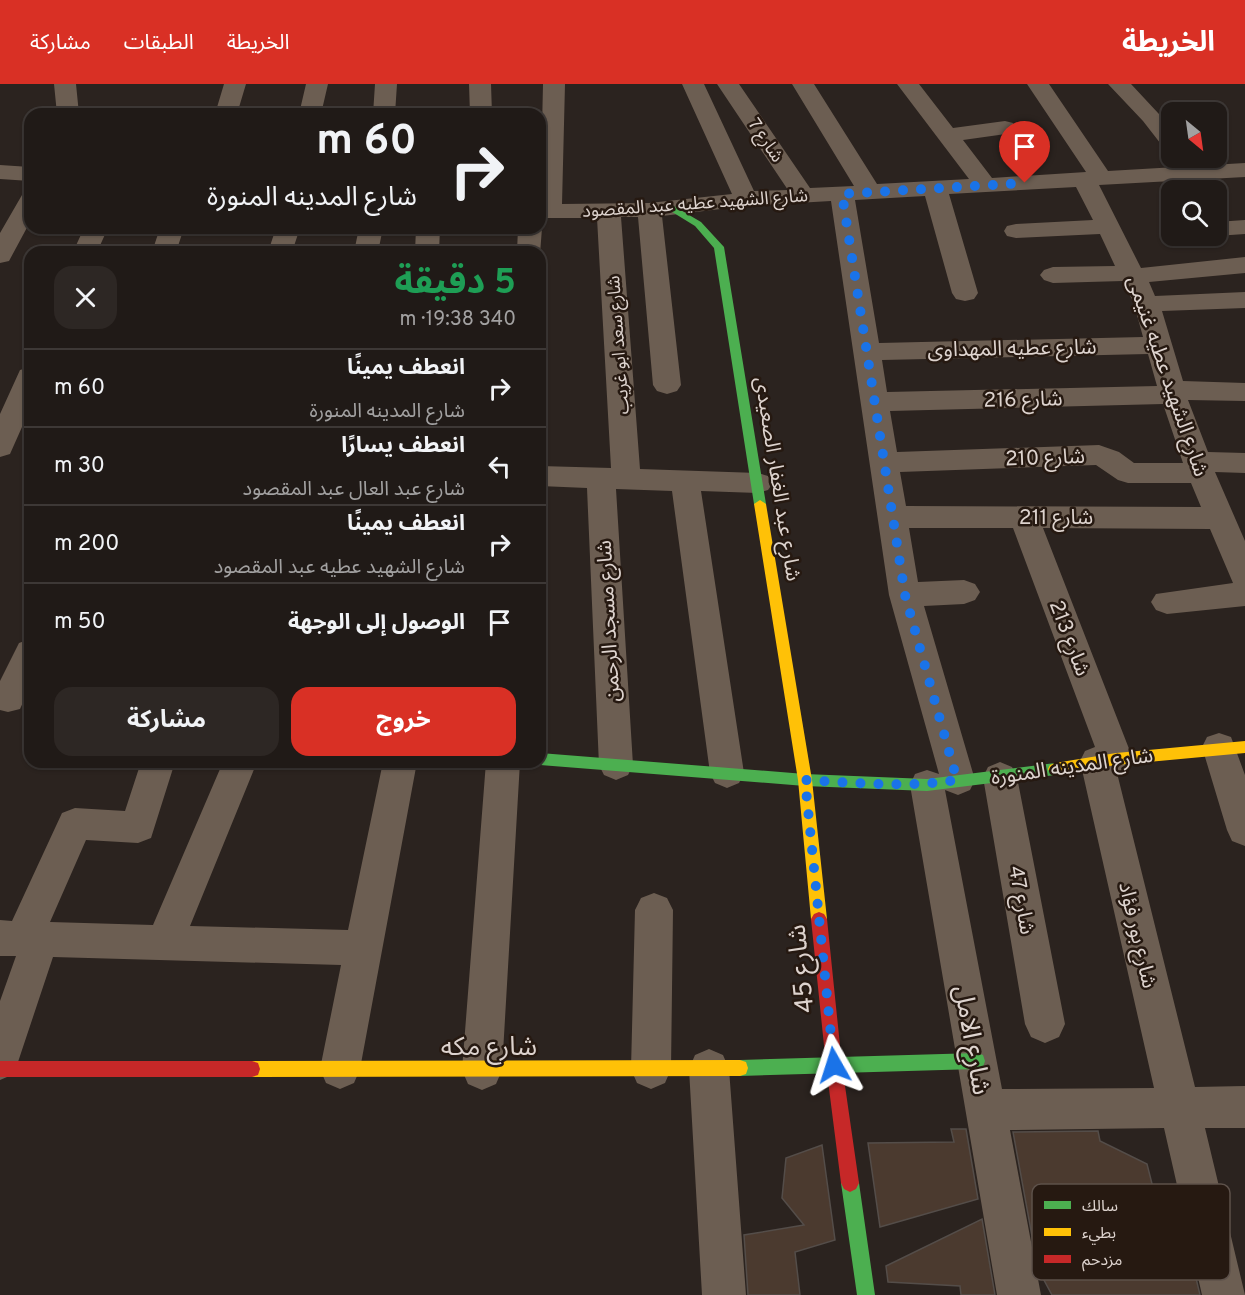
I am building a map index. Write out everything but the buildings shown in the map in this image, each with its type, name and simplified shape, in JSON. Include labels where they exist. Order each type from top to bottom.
[{"type":"street","points":[[65,84],[67,108]]},
{"type":"street","points":[[228,108],[235,84]]},
{"type":"street","points":[[311,108],[317,84]]},
{"type":"street","points":[[384,108],[386,84]]},
{"type":"street","points":[[480,84],[481,108]]},
{"type":"street","points":[[546,197],[554,84]]},
{"type":"street","points":[[693,84],[746,199]]},
{"type":"street","name":"شارع 7","points":[[728,84],[804,195]]},
{"type":"street","points":[[803,84],[856,193]]},
{"type":"street","points":[[908,84],[986,185]]},
{"type":"street","name":"شارع الشهيد عطيه غنيمى","points":[[1038,84],[1093,179],[1110,226],[1147,304],[1172,393],[1199,467],[1245,577]]},
{"type":"street","points":[[1119,84],[1161,129]]},
{"type":"street","points":[[947,135],[1005,128]]},
{"type":"street","name":"شارع الشهيد عطيه عبد المقصود","points":[[546,211],[660,209],[746,199],[1093,179],[1168,168]]},
{"type":"street","name":"شارع الشهيد عطيه عبد المقصود","points":[[1222,168],[1245,170]]},
{"type":"street","points":[[0,172],[24,174]]},
{"type":"street","points":[[935,188],[965,293]]},
{"type":"street","name":"شارع الامل","points":[[856,193],[866,352],[873,402],[905,595],[942,783],[977,1061],[1019,1295]]},
{"type":"street","points":[[660,209],[667,385]]},
{"type":"street","name":"شارع عبد الغفار الصعيدى","points":[[660,209],[692,218],[708,232],[719,247],[805,780]]},
{"type":"street","points":[[0,256],[24,211]]},
{"type":"street","name":"شارع سعد ابو غريب","points":[[609,211],[614,478]]},
{"type":"street","points":[[1016,231],[1110,226]]},
{"type":"street","points":[[1227,228],[1245,227]]},
{"type":"street","points":[[1053,275],[1133,274],[1245,265]]},
{"type":"street","points":[[1147,304],[1245,300]]},
{"type":"street","name":"شارع عطيه المهداوى","points":[[866,352],[1159,345]]},
{"type":"street","points":[[0,447],[24,390]]},
{"type":"street","name":"شارع 216","points":[[873,402],[1245,392]]},
{"type":"street","name":"شارع 210","points":[[883,463],[1099,456],[1109,459],[1128,473],[1245,463]]},
{"type":"street","points":[[546,476],[758,483]]},
{"type":"street","name":"شارع مسجد الرحمن","points":[[614,478],[616,765]]},
{"type":"street","points":[[685,480],[727,773]]},
{"type":"street","name":"شارع 211","points":[[892,517],[1220,518]]},
{"type":"street","name":"شارع 213","points":[[1024,517],[1106,760]]},
{"type":"street","points":[[905,595],[964,592]]},
{"type":"street","points":[[1167,602],[1245,594]]},
{"type":"street","points":[[13,700],[24,669]]},
{"type":"street","points":[[1232,747],[1245,831]]},
{"type":"street","name":"شارع المدينه المنورة","points":[[546,759],[805,780],[942,783],[1000,777],[1106,760],[1232,747]]},
{"type":"street","name":"شارع بور فؤاد","points":[[1106,760],[1198,1184]]},
{"type":"street","points":[[0,1060],[21,939],[75,824],[138,827],[156,768]]},
{"type":"street","points":[[164,942],[237,768]]},
{"type":"street","points":[[340,1069],[399,768]]},
{"type":"street","points":[[482,1070],[503,768]]},
{"type":"street","name":"شارع 47","points":[[1000,777],[1045,1024]]},
{"type":"street","name":"شارع 45","points":[[805,780],[834,1065],[866,1295]]},
{"type":"street","points":[[651,1069],[654,910]]},
{"type":"street","points":[[21,939],[364,948]]},
{"type":"street","name":"شارع مكه","points":[[0,1069],[709,1069],[977,1061]]},
{"type":"street","points":[[709,1069],[724,1295]]},
{"type":"street","points":[[986,1110],[1245,1107]]},
{"type":"street","name":"شارع بور فؤاد","points":[[1220,1280],[1224,1295]]},
{"type":"traffic: fast","points":[[672,208],[698,224],[719,247],[760,504]]},
{"type":"traffic: fast","points":[[546,759],[805,780],[927,785],[1055,769]]},
{"type":"traffic: fast","points":[[740,1068],[977,1061]]},
{"type":"traffic: fast","points":[[850,1183],[866,1295]]},
{"type":"traffic: slow","points":[[760,504],[805,780],[819,919]]},
{"type":"traffic: slow","points":[[1055,769],[1116,759],[1245,747]]},
{"type":"traffic: slow","points":[[252,1069],[740,1068]]},
{"type":"traffic: jam","points":[[819,919],[834,1065],[850,1183]]},
{"type":"traffic: jam","points":[[0,1069],[252,1069]]},
{"type":"route","points":[[834,1065],[805,780],[893,785],[927,785],[957,780],[905,595],[842,194],[1025,183]]}]
